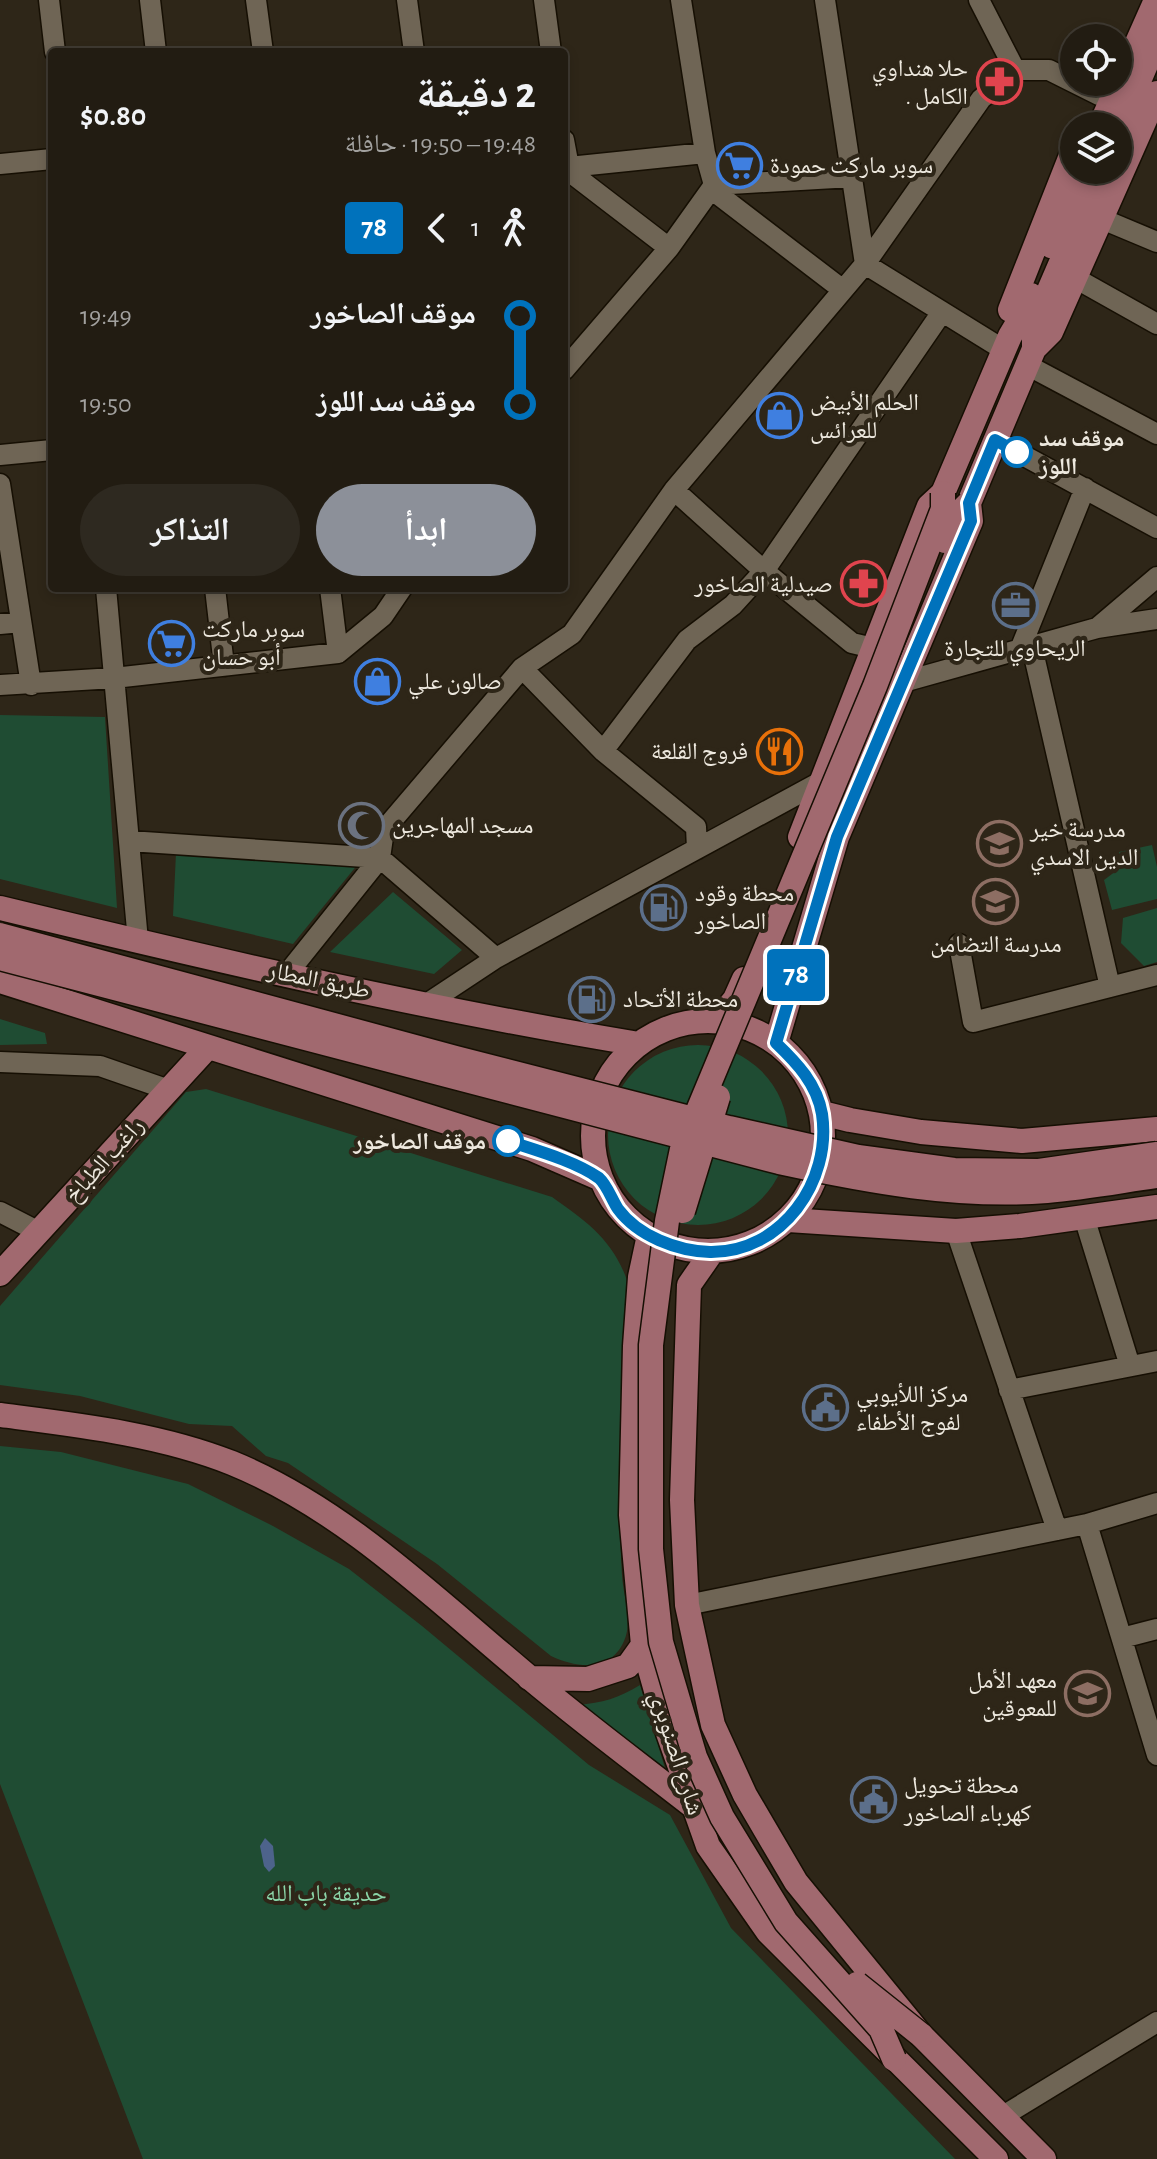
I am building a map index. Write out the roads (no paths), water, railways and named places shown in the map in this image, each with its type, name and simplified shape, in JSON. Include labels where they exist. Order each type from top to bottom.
[{"type":"main road","points":[[1130,24],[1141,0]]},
{"type":"main road","points":[[1106,112],[1156,0]]},
{"type":"main road","points":[[1126,112],[1157,39]]},
{"type":"main road","points":[[1022,340],[1051,332],[1155,106]]},
{"type":"main road","points":[[1022,340],[1011,308],[1060,184]]},
{"type":"main road","points":[[921,2035],[858,1985],[768,1875],[734,1811],[709,1749],[676,1638],[665,1547],[665,1338],[679,1224],[719,1094],[901,644],[956,516],[969,503],[995,440],[1022,340],[1076,184]]},
{"type":"main road","points":[[717,1021],[735,999],[748,970],[929,506],[943,493],[1022,340],[1094,184]]},
{"type":"main road","points":[[894,2059],[881,2029],[786,1922],[722,1817],[695,1757],[661,1642],[651,1549],[651,1345],[667,1221],[682,1149],[875,686],[943,509],[943,493]]},
{"type":"main road","points":[[776,1043],[837,837],[971,521],[969,503]]},
{"type":"main road","name":"طريق المطار","points":[[0,908],[521,1024],[639,1044]]},
{"type":"main road","points":[[0,935],[456,1058],[729,1128],[858,1157],[954,1170],[1039,1171],[1157,1154]]},
{"type":"main road","points":[[0,958],[779,1162],[851,1177],[924,1188],[1047,1191],[1157,1176]]},
{"type":"main road","points":[[0,981],[532,1149],[601,1179]]},
{"type":"main road","points":[[717,1021],[739,1025],[776,1043],[797,1062],[813,1086],[822,1113],[823,1152],[811,1189],[788,1220],[766,1237],[740,1248],[712,1252],[679,1248],[649,1235],[620,1211],[601,1179],[594,1156],[592,1133],[595,1109],[612,1073],[639,1044],[681,1024],[717,1021]]},
{"type":"main road","name":"راغب الطباخ","points":[[0,1274],[208,1047]]},
{"type":"main road","points":[[822,1113],[921,1132],[1022,1141],[1157,1129]]},
{"type":"main road","points":[[788,1220],[956,1231],[1020,1226],[1157,1207]]},
{"type":"main road","name":"شارع الصنوبري","points":[[649,1235],[640,1277],[635,1346],[631,1515],[643,1645],[668,1733],[708,1846],[768,1932],[996,2159]]},
{"type":"main road","name":"شارع الصنوبري","points":[[712,1252],[689,1285],[682,1500],[687,1605],[713,1725],[745,1795],[796,1882],[921,2035],[1044,2159]]},
{"type":"main road","points":[[635,1346],[685,1349]]},
{"type":"main road","points":[[0,1415],[74,1424],[175,1446],[232,1464],[255,1475],[367,1540],[529,1678],[694,1807]]},
{"type":"main road","points":[[529,1678],[588,1679],[628,1666],[643,1645]]},
{"type":"street","points":[[49,0],[55,48]]},
{"type":"street","points":[[150,0],[156,48]]},
{"type":"street","points":[[256,0],[262,48]]},
{"type":"street","points":[[407,0],[413,48]]},
{"type":"street","points":[[544,0],[550,48]]},
{"type":"street","points":[[681,0],[713,187],[843,290]]},
{"type":"street","points":[[825,0],[865,264],[942,312],[1022,340],[1157,434]]},
{"type":"street","points":[[979,0],[1015,70]]},
{"type":"street","points":[[287,974],[380,858],[384,830],[522,668],[572,634],[674,490],[865,264],[981,99],[1015,70],[1049,70],[1060,74]]},
{"type":"street","points":[[568,171],[705,153]]},
{"type":"street","points":[[0,164],[48,159]]},
{"type":"street","points":[[568,171],[669,248]]},
{"type":"street","points":[[713,187],[852,177]]},
{"type":"street","points":[[568,365],[669,248],[713,187]]},
{"type":"street","points":[[1102,219],[1157,242]]},
{"type":"street","points":[[1075,278],[1157,324]]},
{"type":"street","points":[[603,751],[687,640],[733,605],[764,571],[942,312]]},
{"type":"street","points":[[995,440],[1157,528]]},
{"type":"street","points":[[0,455],[48,450]]},
{"type":"street","points":[[0,484],[31,685]]},
{"type":"street","points":[[1085,488],[1026,649],[1110,987]]},
{"type":"street","points":[[674,490],[764,571],[852,643],[873,648]]},
{"type":"street","points":[[1097,628],[1157,577]]},
{"type":"street","points":[[106,592],[138,941]]},
{"type":"street","points":[[215,592],[224,666]]},
{"type":"street","points":[[330,592],[338,653]]},
{"type":"street","points":[[0,685],[114,678],[338,653],[383,616],[399,592]]},
{"type":"street","points":[[903,682],[1097,628],[1157,619]]},
{"type":"street","points":[[0,624],[21,622]]},
{"type":"street","points":[[522,668],[603,751],[696,827],[697,849]]},
{"type":"street","points":[[428,1003],[496,958],[822,781]]},
{"type":"street","points":[[129,841],[380,858],[496,958]]},
{"type":"street","points":[[959,944],[973,1022],[1157,975]]},
{"type":"street","points":[[0,1062],[100,1066],[169,1090]]},
{"type":"street","points":[[0,1212],[39,1232]]},
{"type":"street","points":[[1084,1217],[1130,1366]]},
{"type":"street","points":[[956,1231],[1057,1530]]},
{"type":"street","points":[[1009,1390],[1157,1361]]},
{"type":"street","points":[[687,1605],[1087,1524],[1157,1503]]},
{"type":"street","points":[[1087,1524],[1157,1755]]},
{"type":"street","points":[[1122,1638],[1157,1629]]},
{"type":"street","points":[[1003,2116],[1157,2022]]},
{"type":"water","points":[[265,1838],[273,1846],[275,1866],[269,1872],[264,1866],[260,1846]]},
{"type":"place","name":"حلا هنداوي . الكامل","points":[[999,82]]},
{"type":"place","name":"سوبر ماركت حمودة","points":[[739,165]]},
{"type":"place","name":"الحلم الأبيض للعرائس","points":[[779,416]]},
{"type":"place","name":"موقف سد اللوز","points":[[1017,452]]},
{"type":"place","name":"صيدلية الصاخور","points":[[864,584]]},
{"type":"place","name":"الريحاوي للتجارة","points":[[1015,606]]},
{"type":"place","name":"سوبر ماركت أبو حسان","points":[[171,643]]},
{"type":"place","name":"صالون علي","points":[[377,681]]},
{"type":"place","name":"فروج القلعة","points":[[779,751]]},
{"type":"place","name":"مسجد المهاجرين","points":[[361,825]]},
{"type":"place","name":"مدرسة خير الدين الاسدي","points":[[999,843]]},
{"type":"place","name":"مدرسة التضامن","points":[[996,902]]},
{"type":"place","name":"محطة وقود الصاخور","points":[[664,907]]},
{"type":"place","name":"محطة الأتحاد","points":[[592,999]]},
{"type":"place","name":"موقف الصاخور","points":[[508,1141]]},
{"type":"place","name":"مركز اللأيوبي لفوج الأطفاء","points":[[825,1408]]},
{"type":"place","name":"معهد الأمل للمعوقين","points":[[1088,1694]]},
{"type":"place","name":"محطة تحويل كهرباء الصاخور","points":[[873,1799]]},
{"type":"park label","name":"حديقة باب الله","points":[[326,1893]]}]
